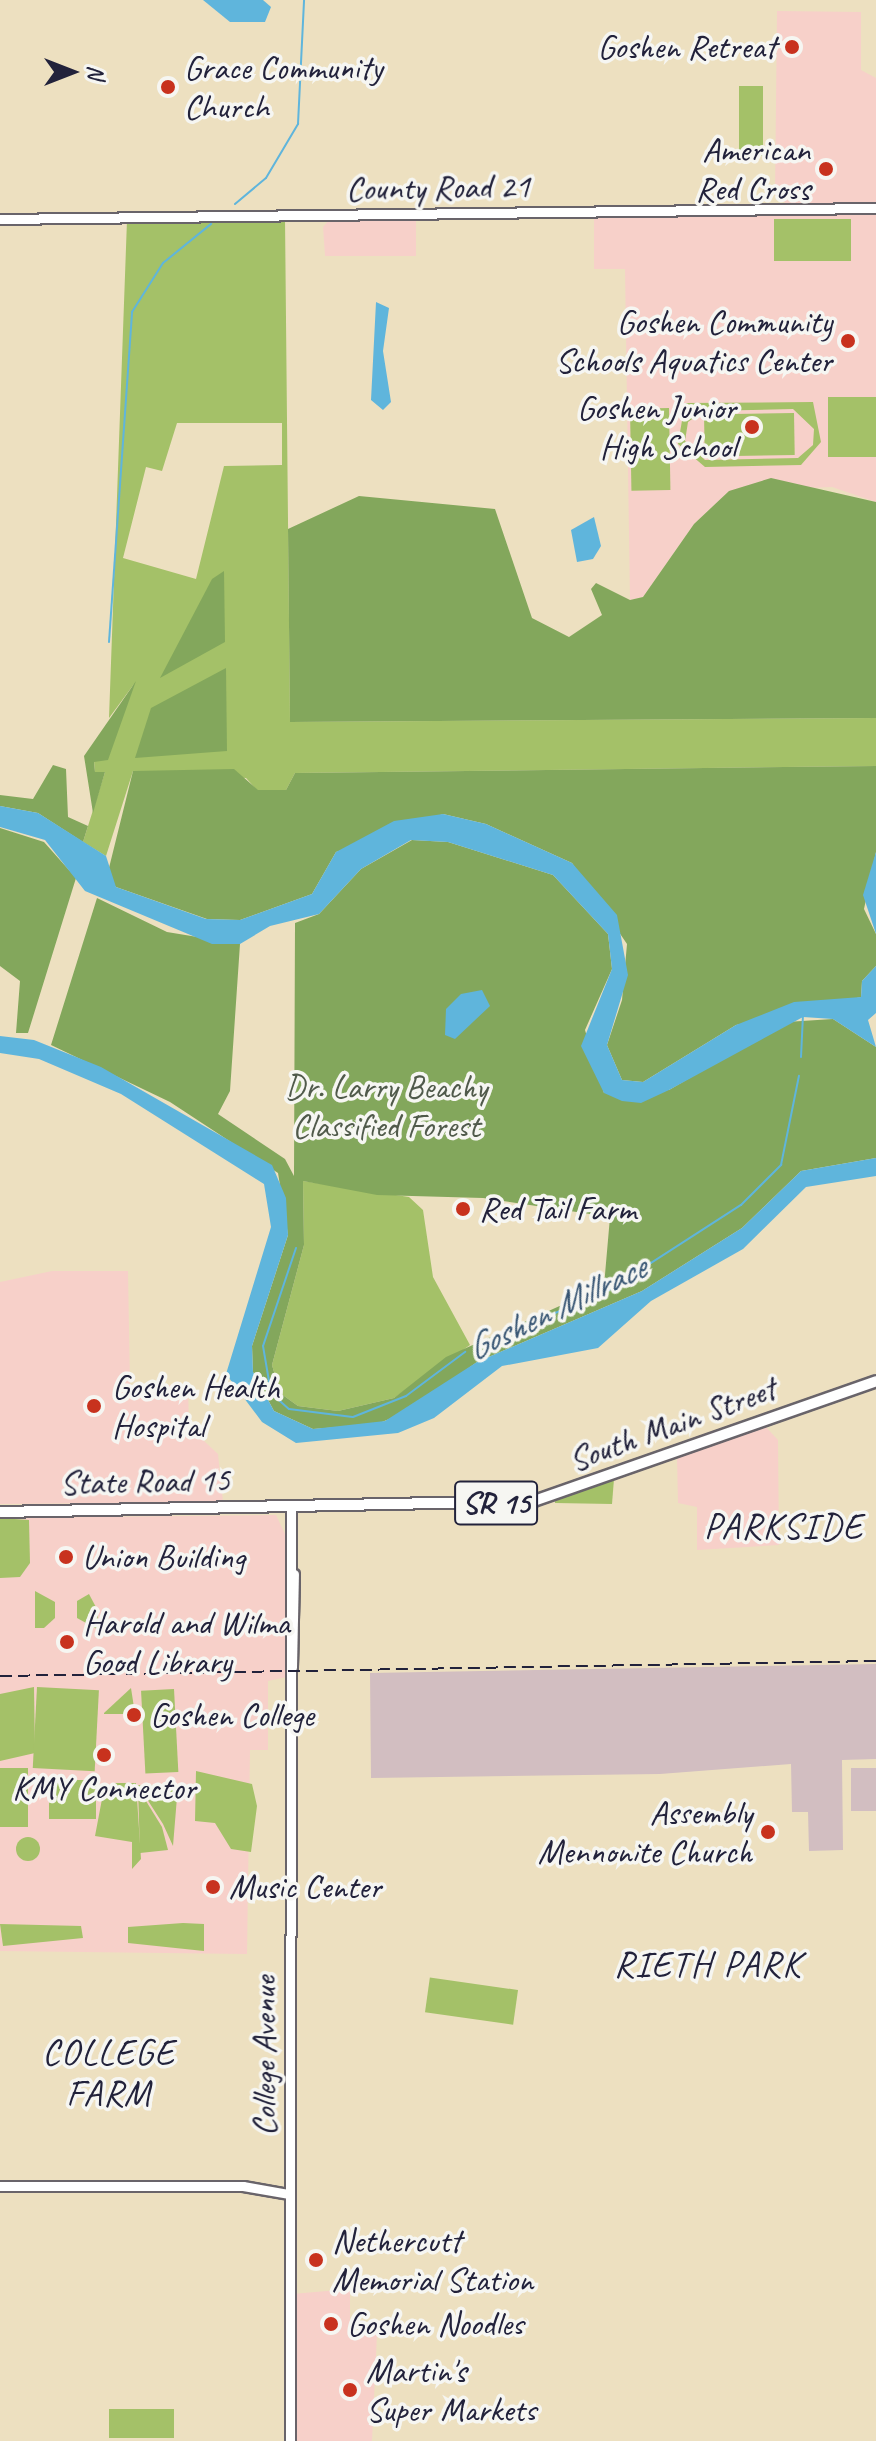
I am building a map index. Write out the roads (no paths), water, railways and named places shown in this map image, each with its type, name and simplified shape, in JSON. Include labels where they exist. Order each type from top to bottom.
[{"type":"main road","name":"South Main Street","points":[[291,1507],[543,1499],[876,1381]]},
{"type":"main road","name":"State Road 15","points":[[0,1512],[291,1507]]},
{"type":"street","name":"County Road 21","points":[[0,219],[876,208]]},
{"type":"street","name":"College Avenue","points":[[290,2441],[291,1507]]},
{"type":"street","points":[[0,2186],[243,2186],[289,2194]]},
{"type":"water","points":[[203,0],[263,0],[271,7],[265,22],[230,22]]},
{"type":"water","points":[[376,302],[389,308],[383,351],[391,402],[383,410],[371,400]]},
{"type":"water","points":[[594,517],[601,546],[593,559],[577,562],[571,530]]},
{"type":"water","points":[[0,806],[38,813],[106,856],[116,887],[206,919],[240,920],[312,894],[336,852],[394,821],[443,814],[486,824],[572,863],[617,915],[628,975],[607,1045],[622,1080],[643,1082],[736,1025],[794,1002],[861,997],[862,981],[876,966],[876,1013],[868,1020],[876,1047],[833,1019],[803,1017],[641,1103],[622,1101],[604,1093],[581,1046],[612,969],[608,934],[553,875],[448,842],[411,840],[361,869],[319,914],[270,926],[240,944],[212,944],[85,891],[45,840],[0,827]]},
{"type":"water","points":[[876,852],[876,934],[863,895]]},
{"type":"water","points":[[482,990],[490,1006],[455,1039],[445,1035],[446,1009],[461,994]]},
{"type":"water","points":[[0,1036],[34,1040],[101,1067],[272,1165],[286,1198],[288,1235],[252,1346],[253,1372],[274,1411],[313,1429],[385,1421],[477,1362],[642,1291],[742,1228],[801,1171],[876,1158],[876,1176],[806,1187],[743,1249],[651,1301],[598,1348],[502,1366],[434,1418],[398,1433],[296,1443],[262,1422],[226,1374],[271,1227],[264,1184],[121,1094],[39,1059],[0,1053]]},
{"type":"waterway","points":[[235,204],[266,178],[298,124],[304,0]]},
{"type":"waterway","points":[[109,642],[132,312],[163,263],[211,224]]},
{"type":"waterway","points":[[801,1057],[803,1014]]},
{"type":"waterway","name":"Goshen Millrace","points":[[485,1343],[609,1290],[741,1205],[781,1165],[799,1076]]},
{"type":"waterway","name":"Goshen Millrace","points":[[296,1248],[263,1346],[271,1393],[289,1409],[353,1417],[406,1396],[465,1352]]},
{"type":"railway","points":[[0,1676],[876,1661]]},
{"type":"place","name":"Goshen Retreat","points":[[792,47]]},
{"type":"place","name":"Grace Community Church","points":[[168,87]]},
{"type":"place","name":"American Red Cross","points":[[826,169]]},
{"type":"place","name":"Goshen Community Schools Aquatics Center","points":[[848,341]]},
{"type":"place","name":"Goshen Junior High School","points":[[752,427]]},
{"type":"place","name":"Red Tail Farm","points":[[463,1209]]},
{"type":"place","name":"Goshen Health Hospital","points":[[94,1406]]},
{"type":"place","name":"Union Building","points":[[66,1557]]},
{"type":"place","name":"Harold and Wilma Good Library","points":[[67,1642]]},
{"type":"place","name":"Goshen College","points":[[134,1715]]},
{"type":"place","name":"KMY Connector","points":[[104,1755]]},
{"type":"place","name":"Assembly Mennonite Church","points":[[768,1832]]},
{"type":"place","name":"Music Center","points":[[213,1887]]},
{"type":"place","name":"Nethercutt Memorial Station","points":[[316,2260]]},
{"type":"place","name":"Goshen Noodles","points":[[331,2324]]},
{"type":"place","name":"Martin's Super Markets","points":[[350,2390]]},
{"type":"district","name":"PARKSIDE","points":[[784,1527]]},
{"type":"district","name":"RIETH PARK","points":[[708,1965]]},
{"type":"district","name":"COLLEGE FARM","points":[[109,2072]]},
{"type":"park label","name":"Dr. Larry Beachy Classified Forest","points":[[386,1106]]}]
